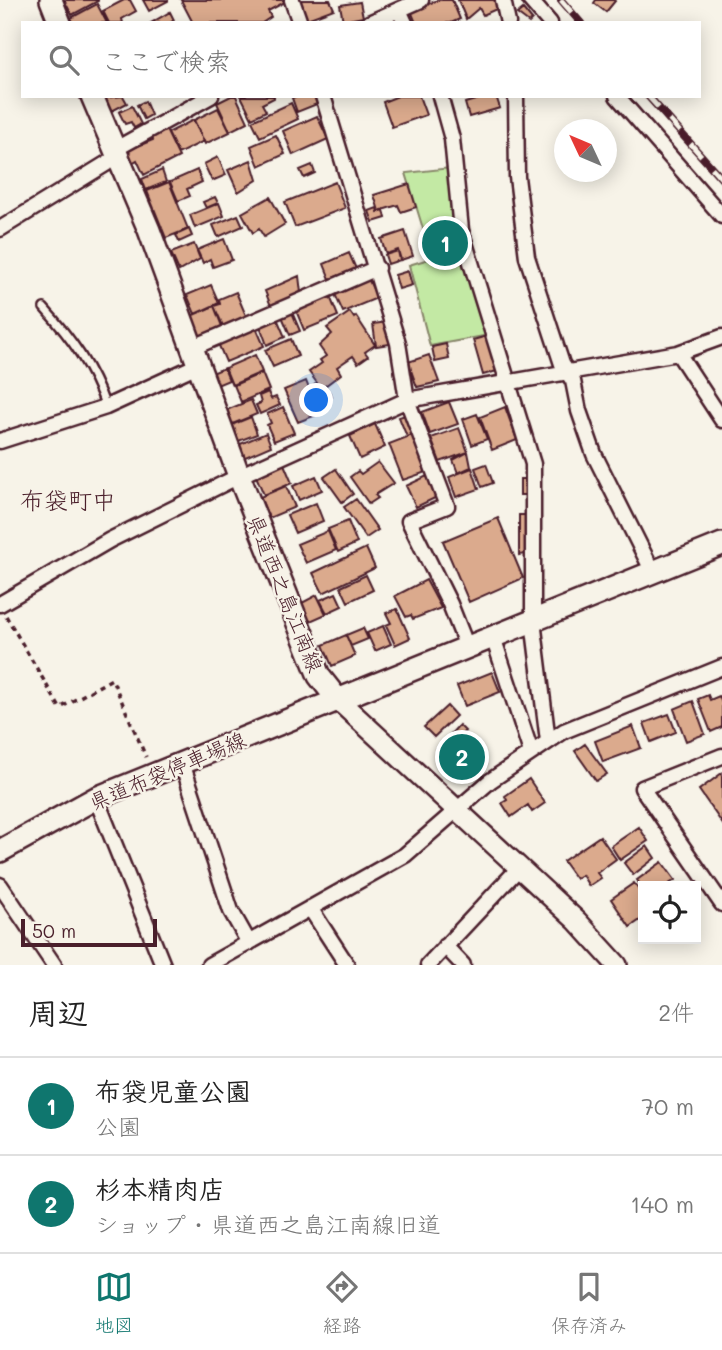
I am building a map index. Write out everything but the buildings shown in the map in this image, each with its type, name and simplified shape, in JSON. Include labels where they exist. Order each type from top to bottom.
[{"type":"main road","points":[[51,0],[59,21]]},
{"type":"main road","name":"県道西之島江南線","points":[[93,98],[149,230],[239,476],[319,676],[338,700]]},
{"type":"main road","points":[[338,700],[722,544]]},
{"type":"main road","name":"県道布袋停車場線","points":[[0,851],[96,798],[338,700]]},
{"type":"street","points":[[292,0],[299,21]]},
{"type":"street","points":[[374,21],[421,0]]},
{"type":"street","points":[[503,0],[508,21]]},
{"type":"street","points":[[530,0],[548,21]]},
{"type":"street","points":[[0,229],[208,98]]},
{"type":"street","points":[[324,98],[398,343],[407,400],[447,506],[409,521],[450,604],[467,647]]},
{"type":"street","points":[[441,98],[452,139],[461,230],[533,464],[533,621],[548,741]]},
{"type":"street","points":[[516,98],[517,177],[527,257],[594,454],[653,572]]},
{"type":"street","points":[[619,98],[722,216]]},
{"type":"street","points":[[0,441],[106,407],[197,356],[377,268]]},
{"type":"street","points":[[0,605],[110,540],[239,476],[407,400],[678,353],[722,337]]},
{"type":"street","points":[[678,353],[722,420]]},
{"type":"street","points":[[493,636],[531,752]]},
{"type":"street","points":[[209,965],[405,855],[490,781],[548,741],[581,723],[722,667]]},
{"type":"street","points":[[338,700],[591,935],[617,965]]},
{"type":"street","points":[[722,756],[642,788],[722,904]]},
{"type":"street","points":[[182,763],[231,911],[249,943]]},
{"type":"street","points":[[96,798],[163,965]]},
{"type":"street","points":[[428,965],[519,868]]},
{"type":"street","points":[[0,885],[54,965]]},
{"type":"street","points":[[310,908],[347,965]]},
{"type":"street","points":[[445,946],[463,965]]},
{"type":"lane","points":[[44,308],[79,348],[95,376],[106,407]]},
{"type":"path","points":[[0,605],[60,708],[112,679],[153,775]]},
{"type":"green space","points":[[450,168],[489,335],[430,346],[409,265],[432,258],[406,173]]},
{"type":"railway","points":[[561,0],[579,21]]},
{"type":"railway","points":[[650,98],[722,179]]},
{"type":"place","name":"布袋児童公園","points":[[445,243]]},
{"type":"place","name":"杉本精肉店","points":[[462,757]]},
{"type":"district","name":"布袋町中","points":[[68,499]]}]
